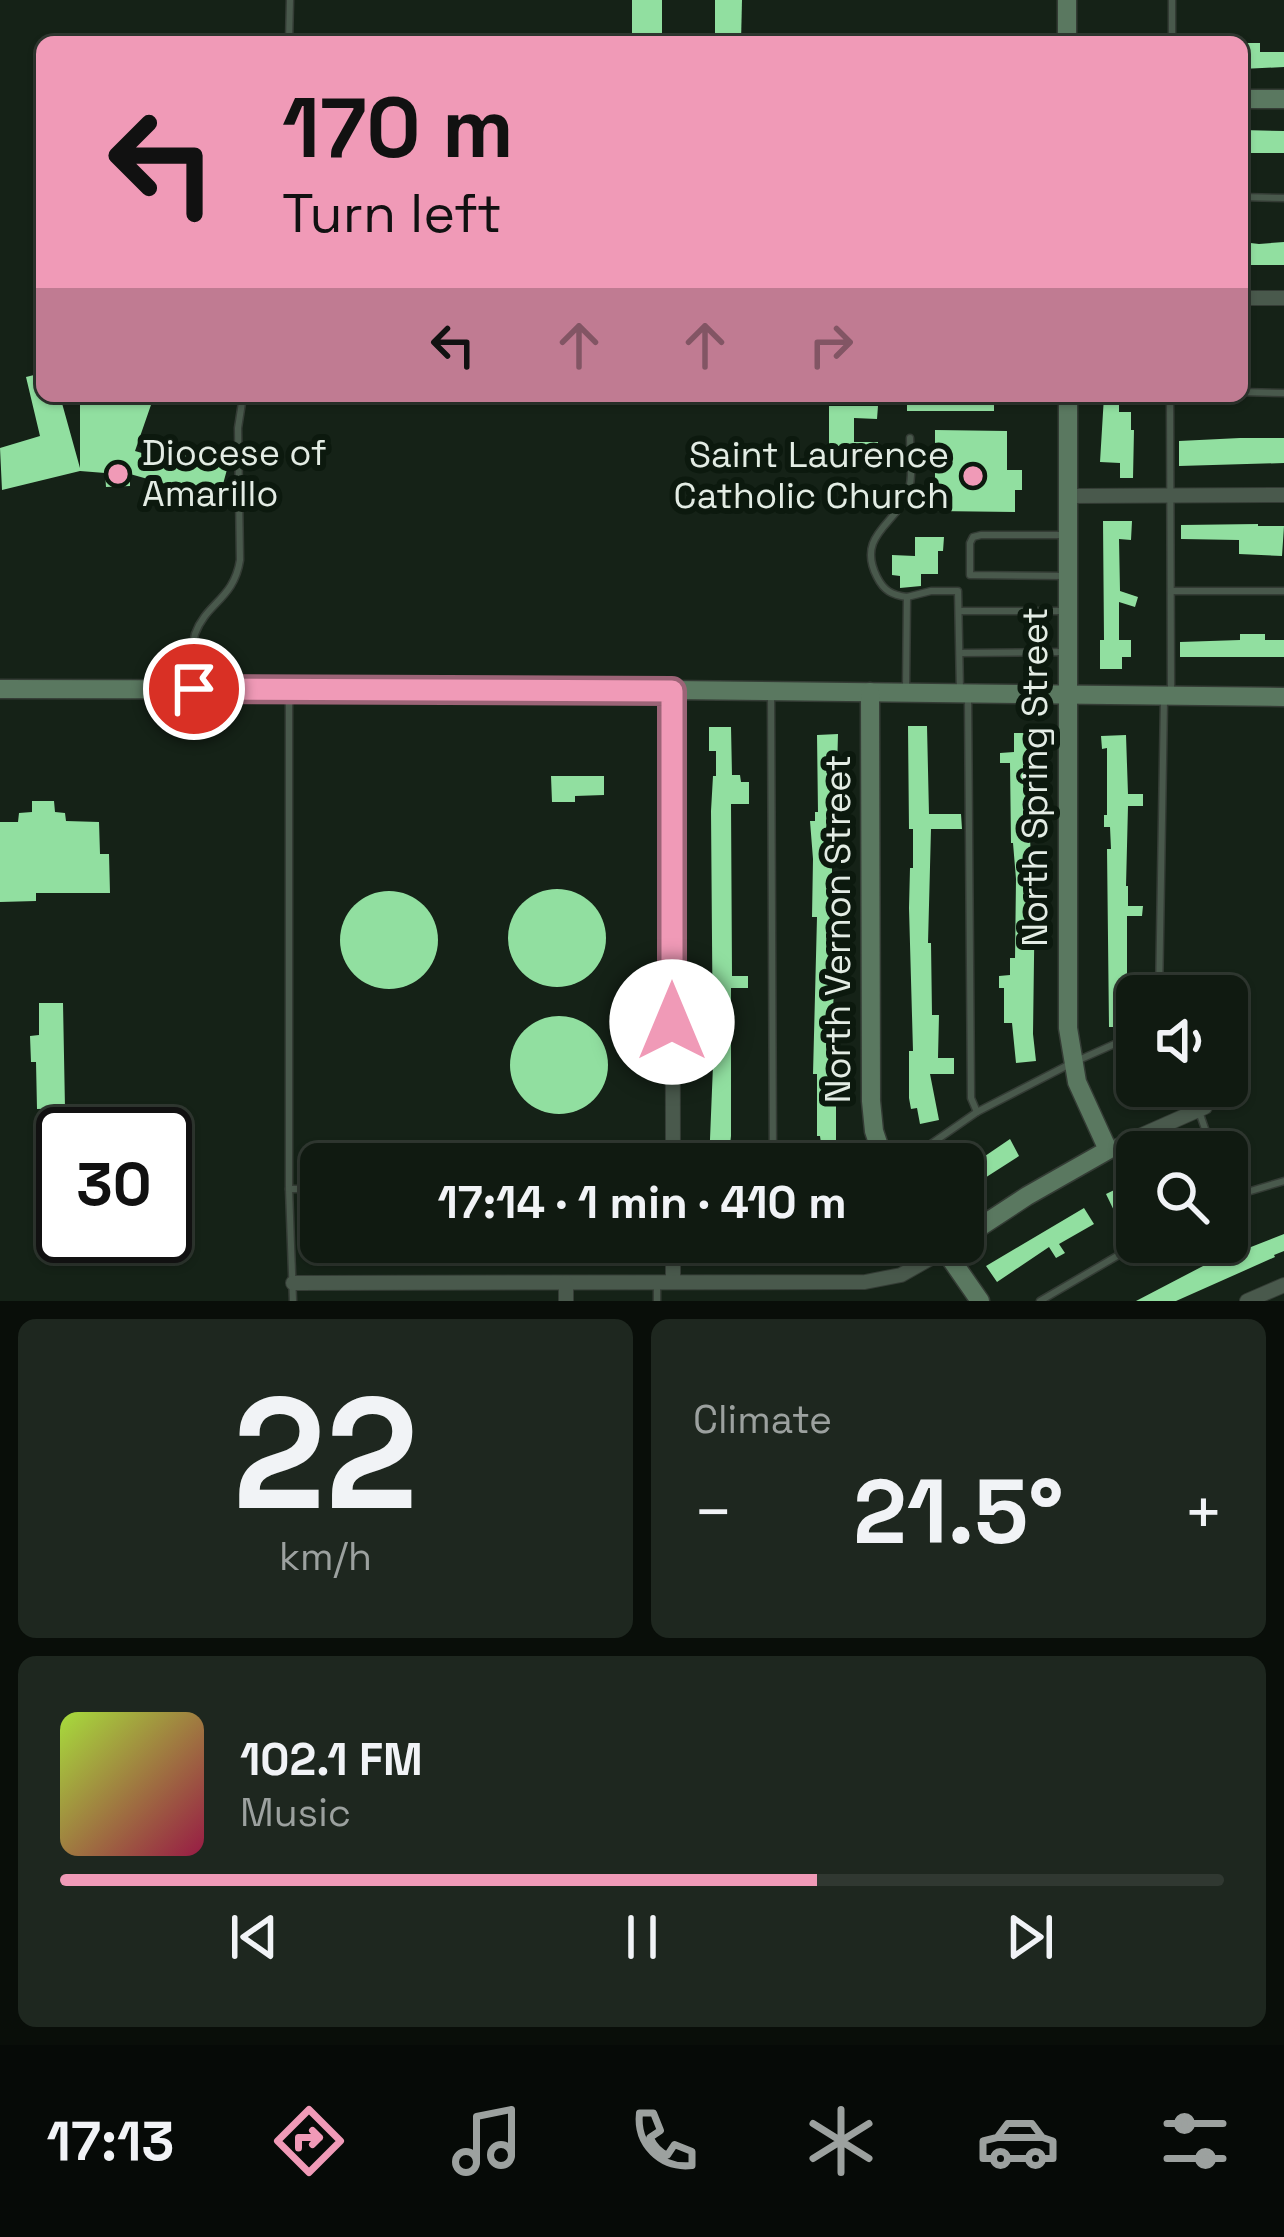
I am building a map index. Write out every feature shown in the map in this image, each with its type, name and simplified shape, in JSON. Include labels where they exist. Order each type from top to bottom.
[{"type":"street","points":[[1067,0],[1067,36]]},
{"type":"street","points":[[1248,99],[1284,99]]},
{"type":"street","points":[[1248,298],[1284,298]]},
{"type":"street","name":"North Spring Street","points":[[1069,402],[1068,1004],[1072,1063],[1108,1150]]},
{"type":"street","points":[[1069,496],[1284,495]]},
{"type":"street","points":[[0,688],[1284,697]]},
{"type":"street","points":[[672,691],[673,1143]]},
{"type":"street","name":"North Vernon Street","points":[[869,692],[871,1101],[878,1143]]},
{"type":"street","points":[[984,1223],[1108,1150],[1202,1108]]},
{"type":"street","points":[[665,1282],[669,1263]]},
{"type":"street","points":[[292,1283],[883,1280],[925,1263]]},
{"type":"street","points":[[961,1263],[980,1301]]},
{"type":"street","points":[[387,1283],[387,1301]]},
{"type":"street","points":[[566,1283],[566,1301]]},
{"type":"street","points":[[1247,1301],[1284,1285]]},
{"type":"lane","points":[[290,0],[290,36]]},
{"type":"lane","points":[[1172,0],[1172,36]]},
{"type":"lane","points":[[1248,197],[1284,198]]},
{"type":"lane","points":[[1248,392],[1284,392]]},
{"type":"lane","points":[[194,689],[194,638],[202,620],[237,578],[242,402]]},
{"type":"lane","points":[[1160,975],[1171,591],[1170,402]]},
{"type":"lane","points":[[910,438],[909,491],[878,531],[873,568],[889,592],[907,597],[958,591]]},
{"type":"lane","points":[[977,1112],[971,1098],[958,591],[970,575],[974,537],[1068,535]]},
{"type":"lane","points":[[970,575],[1068,576]]},
{"type":"lane","points":[[1171,591],[1284,591]]},
{"type":"lane","points":[[906,692],[907,597]]},
{"type":"lane","points":[[959,611],[1068,611]]},
{"type":"lane","points":[[959,652],[1068,652]]},
{"type":"lane","points":[[289,690],[292,1301]]},
{"type":"lane","points":[[771,691],[773,1143]]},
{"type":"lane","points":[[932,1143],[977,1112],[1116,1043]]},
{"type":"lane","points":[[1202,1108],[1208,1131]]},
{"type":"lane","points":[[1248,1191],[1284,1180]]},
{"type":"lane","points":[[289,1189],[300,1189]]},
{"type":"lane","points":[[1040,1301],[1116,1257]]},
{"type":"lane","points":[[658,1301],[665,1282]]},
{"type":"lane","points":[[477,1283],[477,1301]]},
{"type":"building","points":[[632,0],[662,0],[662,36],[632,36]]},
{"type":"building","points":[[715,0],[742,0],[741,36],[715,36]]},
{"type":"building","points":[[1248,43],[1260,43],[1260,52],[1284,52],[1284,67],[1248,69]]},
{"type":"building","points":[[1248,130],[1284,131],[1284,153],[1248,153]]},
{"type":"building","points":[[1284,242],[1284,265],[1248,265],[1248,243]]},
{"type":"building","points":[[36,374],[36,402],[62,402],[80,468],[80,402],[152,402],[135,451],[159,458],[163,447],[229,462],[219,499],[130,474],[130,486],[106,487],[105,473],[80,471],[2,490],[0,448],[40,436],[26,377]]},
{"type":"building","points":[[907,402],[994,402],[994,411],[907,411]]},
{"type":"building","points":[[1104,402],[1119,402],[1119,412],[1131,412],[1133,478],[1120,478],[1120,463],[1100,462]]},
{"type":"building","points":[[829,406],[878,406],[877,419],[854,418],[854,442],[878,442],[878,455],[829,454]]},
{"type":"building","points":[[935,430],[1007,431],[1007,470],[1022,470],[1022,490],[1015,490],[1015,512],[935,511]]},
{"type":"building","points":[[1284,438],[1284,463],[1179,466],[1179,441]]},
{"type":"building","points":[[1103,521],[1132,521],[1131,540],[1119,539],[1120,591],[1138,597],[1135,607],[1119,602],[1119,640],[1131,640],[1131,657],[1122,657],[1122,669],[1100,669]]},
{"type":"building","points":[[1181,525],[1284,526],[1282,556],[1239,554],[1239,540],[1181,539]]},
{"type":"building","points":[[915,537],[944,537],[943,551],[938,551],[938,574],[921,574],[921,586],[900,588],[900,576],[892,575],[892,555],[915,556]]},
{"type":"building","points":[[1240,634],[1284,640],[1284,657],[1180,657],[1180,642],[1240,640]]},
{"type":"building","points":[[908,726],[927,726],[929,814],[961,814],[962,829],[931,829],[928,943],[932,1015],[939,1015],[938,1058],[954,1058],[954,1074],[930,1074],[939,1120],[920,1124],[909,1098],[913,829],[909,829]]},
{"type":"building","points":[[709,727],[731,727],[732,775],[749,782],[749,804],[731,804],[732,976],[748,976],[748,988],[731,988],[730,1143],[710,1143],[711,811],[716,751],[709,751]]},
{"type":"building","points":[[1014,733],[1033,733],[1029,812],[1035,886],[1036,1061],[1016,1063],[1012,1023],[1004,1023],[1004,988],[999,988],[999,976],[1010,975],[1010,958],[1015,958],[1010,763],[1000,763],[1000,753],[1014,752]]},
{"type":"building","points":[[838,734],[832,844],[836,1143],[821,1143],[817,1136],[817,1074],[813,1074],[817,917],[812,917],[810,821],[815,821],[818,812],[817,735]]},
{"type":"building","points":[[1126,735],[1128,794],[1143,794],[1143,806],[1128,806],[1128,906],[1143,906],[1142,916],[1127,916],[1127,975],[1116,975],[1116,1027],[1109,1027],[1107,849],[1111,849],[1110,827],[1104,827],[1107,748],[1102,749],[1101,736]]},
{"type":"building","points":[[551,776],[604,776],[604,795],[552,802]]},
{"type":"building","points":[[32,801],[54,801],[55,812],[65,813],[66,821],[99,822],[100,854],[109,854],[110,893],[36,893],[36,901],[0,902],[0,822],[18,822],[19,813],[32,812]]},
{"type":"building","points":[[557,889],[576,893],[591,904],[602,919],[606,938],[602,957],[591,972],[576,983],[557,987],[538,983],[523,972],[512,957],[508,938],[512,919],[523,904],[538,893]]},
{"type":"building","points":[[389,891],[408,895],[423,906],[434,921],[438,940],[434,959],[423,974],[408,985],[389,989],[370,985],[355,974],[344,959],[340,940],[344,921],[355,906],[370,895]]},
{"type":"building","points":[[39,1003],[63,1003],[65,1107],[37,1107],[30,1036],[39,1035]]},
{"type":"building","points":[[559,1016],[578,1020],[593,1031],[604,1046],[608,1065],[604,1084],[593,1099],[578,1110],[559,1114],[540,1110],[525,1099],[514,1084],[510,1065],[514,1046],[525,1031],[540,1020]]},
{"type":"building","points":[[1010,1139],[1019,1156],[984,1178],[984,1157]]},
{"type":"building","points":[[1116,1189],[1116,1215],[1106,1194]]},
{"type":"building","points":[[1084,1208],[1094,1224],[1059,1244],[1065,1253],[1056,1258],[1049,1247],[997,1282],[986,1266]]},
{"type":"building","points":[[1284,1234],[1284,1251],[1275,1257],[1176,1301],[1136,1301],[1210,1263],[1248,1263],[1248,1248]]},
{"type":"place","name":"Diocese of Amarillo","points":[[118,474]]},
{"type":"place","name":"Saint Laurence Catholic Church","points":[[973,476]]},
{"type":"route","points":[[194,689],[672,691],[672,1022]]}]
